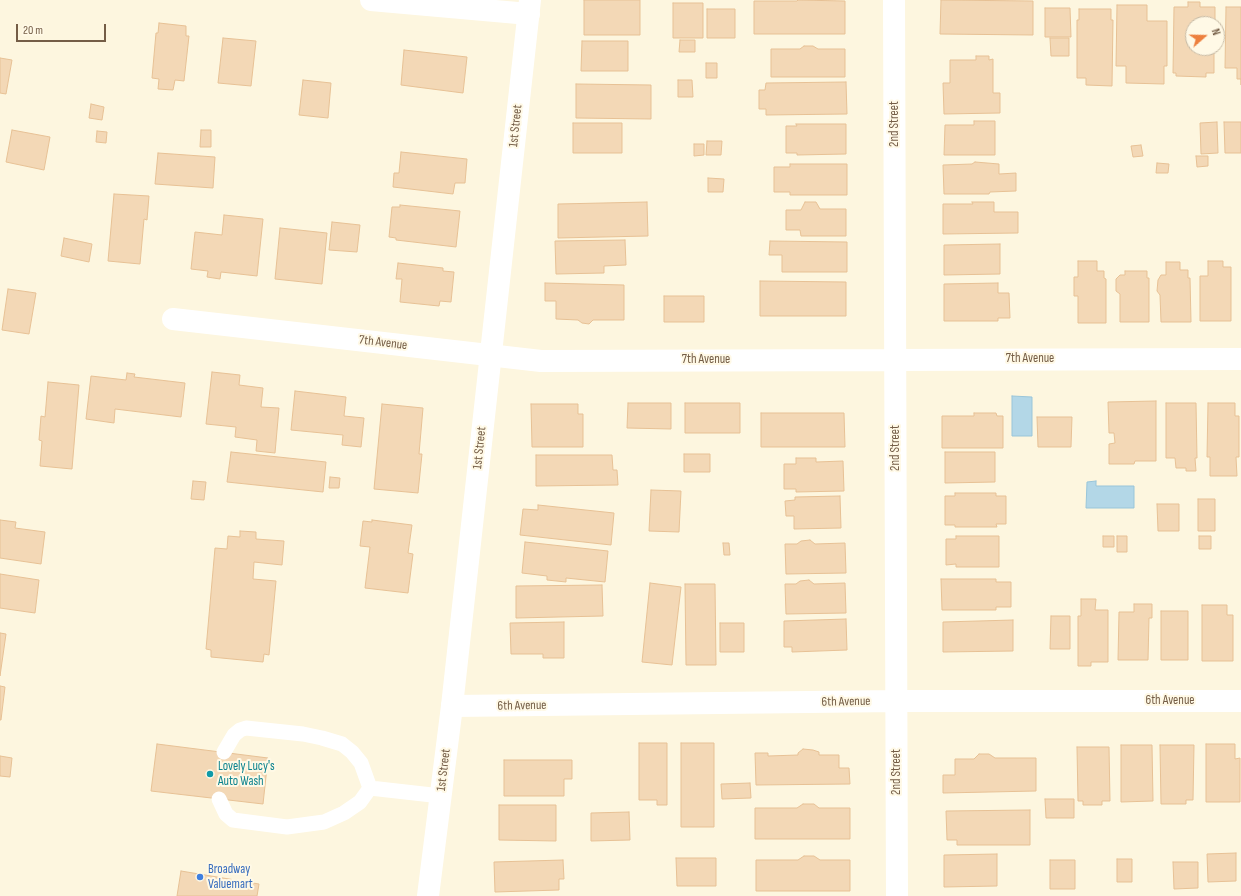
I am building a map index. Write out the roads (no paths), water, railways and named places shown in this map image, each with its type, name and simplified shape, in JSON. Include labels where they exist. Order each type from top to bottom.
[{"type":"street","points":[[371,0],[529,7]]},
{"type":"street","name":"2nd Street","points":[[894,0],[897,896]]},
{"type":"street","name":"1st Street","points":[[428,896],[452,706],[529,7]]},
{"type":"street","name":"7th Avenue","points":[[173,319],[541,361],[1241,359]]},
{"type":"street","name":"6th Avenue","points":[[452,706],[897,701],[1241,701]]},
{"type":"lane","points":[[224,752],[234,735],[240,730],[246,728],[303,734],[322,738],[342,744],[352,752],[361,763],[370,788]]},
{"type":"lane","points":[[370,788],[441,796]]},
{"type":"lane","points":[[218,799],[226,814],[233,820],[287,827],[324,822],[344,813],[360,802],[370,788]]},
{"type":"water","points":[[1012,396],[1032,397],[1032,436],[1012,436]]},
{"type":"water","points":[[1096,481],[1096,486],[1134,486],[1134,508],[1086,508],[1087,482]]},
{"type":"place","name":"Lovely Lucy's Auto Wash","points":[[210,774]]},
{"type":"place","name":"Broadway Valuemart","points":[[200,877]]}]
